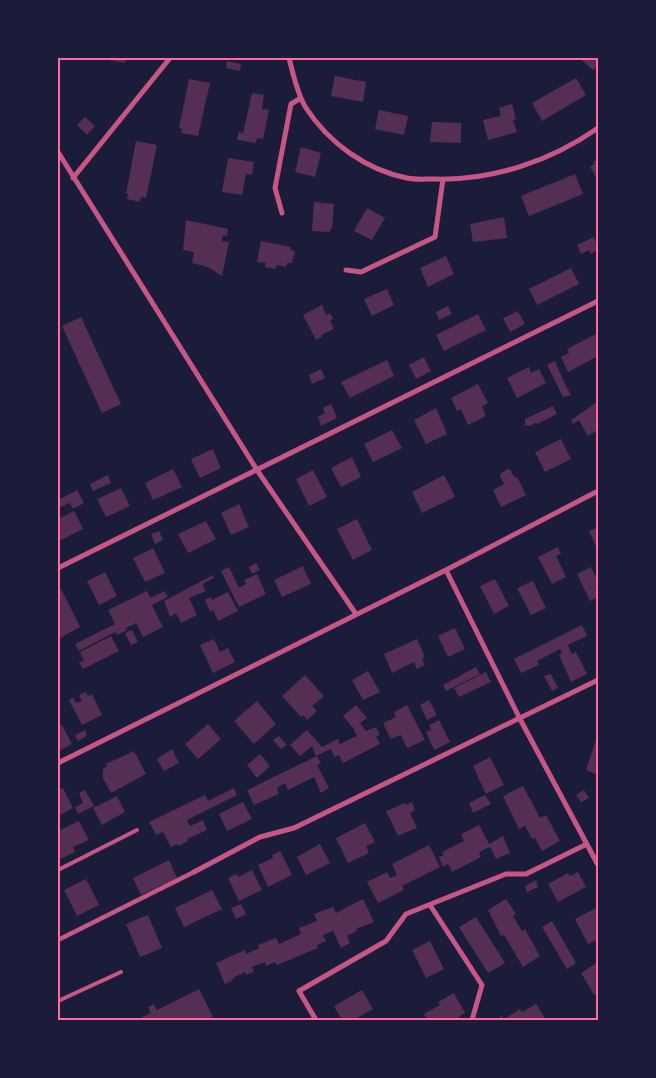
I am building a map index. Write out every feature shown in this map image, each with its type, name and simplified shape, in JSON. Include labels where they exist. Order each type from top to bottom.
[{"type":"street","points":[[73,178],[170,58]]},
{"type":"street","points":[[288,58],[305,107],[327,134],[357,158],[379,170],[408,178],[443,179],[481,176],[518,168],[578,142],[598,128]]},
{"type":"street","points":[[282,213],[275,188],[291,104],[301,98]]},
{"type":"street","points":[[58,152],[257,470],[356,614]]},
{"type":"street","points":[[346,270],[361,272],[435,237],[443,179]]},
{"type":"street","points":[[58,568],[598,300]]},
{"type":"street","points":[[58,763],[446,570],[598,491]]},
{"type":"street","points":[[446,570],[520,719],[598,865]]},
{"type":"street","points":[[58,940],[260,837],[294,828],[598,680]]},
{"type":"street","points":[[316,1020],[299,992],[386,941],[406,914],[506,874],[526,874],[586,844]]},
{"type":"street","points":[[430,905],[482,985],[472,1020]]},
{"type":"lane","points":[[58,870],[137,830]]},
{"type":"lane","points":[[58,1002],[121,972]]},
{"type":"building","points":[[104,58],[126,58],[125,63]]},
{"type":"building","points":[[579,58],[598,58],[598,69],[596,67],[593,70]]},
{"type":"building","points":[[227,61],[241,64],[240,71],[226,68]]},
{"type":"building","points":[[335,76],[366,82],[363,102],[331,96]]},
{"type":"building","points":[[576,78],[586,95],[542,121],[532,103]]},
{"type":"building","points":[[189,79],[210,83],[198,136],[181,133],[182,129],[179,128]]},
{"type":"building","points":[[252,93],[264,95],[262,109],[269,110],[263,139],[257,138],[256,143],[237,140],[239,132],[243,133]]},
{"type":"building","points":[[512,104],[516,119],[513,120],[517,132],[488,140],[483,120],[501,116],[499,108]]},
{"type":"building","points":[[379,110],[408,116],[404,135],[375,129]]},
{"type":"building","points":[[85,117],[95,126],[87,135],[77,125]]},
{"type":"building","points":[[432,122],[461,123],[461,143],[430,142]]},
{"type":"building","points":[[136,141],[157,145],[146,198],[141,197],[140,202],[127,199],[128,194],[126,194]]},
{"type":"building","points":[[301,147],[321,153],[315,177],[295,172]]},
{"type":"building","points":[[228,158],[254,162],[252,175],[246,174],[242,195],[222,192]]},
{"type":"building","points":[[598,159],[598,180],[590,167]]},
{"type":"building","points":[[575,174],[583,194],[529,216],[521,196]]},
{"type":"building","points":[[314,202],[334,204],[332,229],[330,229],[330,232],[312,231]]},
{"type":"building","points":[[367,208],[385,218],[372,240],[354,231]]},
{"type":"building","points":[[504,217],[507,238],[473,242],[470,224]]},
{"type":"building","points":[[186,220],[228,229],[227,236],[223,235],[222,241],[229,242],[222,276],[208,267],[192,263],[194,252],[183,250]]},
{"type":"building","points":[[594,237],[598,249],[591,254],[589,250],[581,254],[577,245]]},
{"type":"building","points":[[261,241],[291,247],[290,250],[295,251],[292,263],[287,263],[286,267],[276,265],[276,269],[265,267],[266,263],[257,262]]},
{"type":"building","points":[[446,256],[454,274],[428,287],[420,268]]},
{"type":"building","points":[[571,268],[579,284],[537,305],[529,289]]},
{"type":"building","points":[[387,289],[394,305],[372,316],[364,299]]},
{"type":"building","points":[[322,305],[326,315],[330,313],[333,319],[330,320],[334,329],[321,335],[322,337],[316,340],[303,315]]},
{"type":"building","points":[[448,306],[452,314],[439,320],[436,312]]},
{"type":"building","points":[[518,311],[525,324],[510,332],[503,318]]},
{"type":"building","points":[[478,314],[486,330],[444,351],[436,335]]},
{"type":"building","points":[[81,317],[121,404],[102,413],[62,326]]},
{"type":"building","points":[[598,333],[598,356],[568,372],[561,357],[569,353],[567,349]]},
{"type":"building","points":[[424,357],[431,371],[416,379],[409,365]]},
{"type":"building","points":[[387,360],[394,376],[350,398],[341,382]]},
{"type":"building","points":[[555,361],[571,395],[563,397],[547,365]]},
{"type":"building","points":[[529,367],[531,373],[539,369],[546,383],[517,398],[507,378]]},
{"type":"building","points":[[321,369],[325,378],[312,384],[309,375]]},
{"type":"building","points":[[478,384],[488,403],[482,406],[486,416],[468,425],[461,409],[457,411],[451,398]]},
{"type":"building","points":[[597,402],[598,430],[588,436],[579,420],[573,424],[571,420]]},
{"type":"building","points":[[331,404],[337,418],[321,426],[318,417],[325,413],[323,408]]},
{"type":"building","points":[[553,406],[557,414],[537,424],[525,426],[525,419]]},
{"type":"building","points":[[436,408],[447,434],[426,444],[414,420]]},
{"type":"building","points":[[392,430],[402,448],[373,462],[364,444]]},
{"type":"building","points":[[561,439],[571,459],[545,472],[535,452]]},
{"type":"building","points":[[213,449],[221,468],[200,478],[191,459]]},
{"type":"building","points":[[352,457],[361,477],[341,487],[331,468]]},
{"type":"building","points":[[173,469],[182,487],[153,500],[145,483]]},
{"type":"building","points":[[508,469],[515,478],[517,477],[526,495],[501,507],[493,490],[504,484],[500,476],[501,473]]},
{"type":"building","points":[[313,470],[327,497],[309,506],[296,479]]},
{"type":"building","points":[[108,475],[111,483],[93,491],[90,484]]},
{"type":"building","points":[[444,475],[455,497],[422,513],[412,492]]},
{"type":"building","points":[[121,488],[130,506],[106,517],[97,499]]},
{"type":"building","points":[[77,490],[84,503],[73,509],[70,503],[58,508],[58,500]]},
{"type":"building","points":[[239,504],[249,527],[231,535],[221,513]]},
{"type":"building","points":[[74,511],[83,529],[59,541],[58,519]]},
{"type":"building","points":[[357,519],[372,550],[353,560],[337,529]]},
{"type":"building","points":[[206,521],[216,539],[188,553],[178,534]]},
{"type":"building","points":[[598,527],[598,551],[589,531]]},
{"type":"building","points":[[159,531],[163,540],[155,544],[151,534]]},
{"type":"building","points":[[558,547],[561,554],[556,556],[566,577],[552,584],[538,557]]},
{"type":"building","points":[[153,548],[165,573],[145,582],[133,558]]},
{"type":"building","points":[[256,563],[260,570],[252,574],[249,567]]},
{"type":"building","points":[[303,566],[311,584],[282,597],[274,580]]},
{"type":"building","points":[[229,567],[239,588],[246,584],[244,580],[257,574],[266,594],[239,607],[221,571]]},
{"type":"building","points":[[591,567],[598,581],[598,597],[590,601],[577,574]]},
{"type":"building","points":[[105,572],[117,596],[99,605],[87,581]]},
{"type":"building","points":[[213,575],[214,578],[202,584],[206,591],[189,598],[197,615],[181,623],[176,613],[170,617],[164,601]]},
{"type":"building","points":[[495,579],[509,606],[494,614],[480,586]]},
{"type":"building","points":[[533,581],[546,608],[531,615],[517,588]]},
{"type":"building","points":[[61,589],[80,627],[60,638],[58,633],[58,591]]},
{"type":"building","points":[[147,591],[150,598],[165,591],[168,597],[152,605],[163,627],[143,637],[136,623],[117,635],[115,632],[79,651],[75,644],[115,624],[108,610]]},
{"type":"building","points":[[228,592],[238,611],[218,621],[213,610],[210,612],[205,600],[211,597],[212,600]]},
{"type":"building","points":[[582,625],[587,636],[568,645],[572,654],[576,652],[587,674],[571,682],[559,655],[562,653],[560,649],[537,661],[539,665],[521,673],[514,659]]},
{"type":"building","points":[[455,628],[465,649],[448,657],[438,636]]},
{"type":"building","points":[[132,630],[138,642],[131,645],[125,633]]},
{"type":"building","points":[[111,636],[119,651],[83,669],[79,662],[84,661],[80,652]]},
{"type":"building","points":[[214,639],[220,652],[228,648],[235,662],[213,673],[200,645]]},
{"type":"building","points":[[417,639],[425,657],[422,658],[425,665],[417,669],[414,662],[392,673],[384,654]]},
{"type":"building","points":[[476,667],[480,674],[446,691],[443,685]]},
{"type":"building","points":[[368,671],[380,692],[363,700],[352,680]]},
{"type":"building","points":[[486,672],[491,682],[459,697],[454,688]]},
{"type":"building","points":[[551,674],[558,688],[552,691],[544,676]]},
{"type":"building","points":[[305,675],[324,696],[312,706],[317,711],[307,720],[303,715],[301,717],[282,696]]},
{"type":"building","points":[[86,692],[88,696],[92,694],[102,715],[82,725],[69,700],[73,698],[76,703],[82,701],[79,695]]},
{"type":"building","points":[[429,700],[437,715],[427,720],[420,705]]},
{"type":"building","points":[[257,701],[276,724],[254,744],[234,721]]},
{"type":"building","points":[[356,705],[367,718],[360,723],[366,731],[376,727],[380,734],[376,737],[380,744],[343,763],[339,755],[334,757],[331,749],[316,756],[312,746],[300,756],[290,745],[307,730],[322,747],[338,739],[340,744],[357,736],[343,716]]},
{"type":"building","points":[[407,705],[425,740],[407,748],[401,735],[391,739],[383,723],[396,717],[394,712]]},
{"type":"building","points":[[439,720],[450,742],[434,750],[426,732],[431,730],[429,725]]},
{"type":"building","points":[[58,723],[59,727],[62,725],[72,744],[60,750],[58,745]]},
{"type":"building","points":[[208,724],[221,739],[198,759],[185,744]]},
{"type":"building","points":[[85,730],[87,736],[78,741],[75,735]]},
{"type":"building","points":[[598,734],[598,775],[586,770]]},
{"type":"building","points":[[279,736],[287,745],[281,749],[273,740]]},
{"type":"building","points":[[172,749],[179,763],[164,771],[157,759]]},
{"type":"building","points":[[134,751],[146,774],[111,793],[103,778],[103,769],[107,766],[106,764]]},
{"type":"building","points":[[260,754],[270,766],[257,778],[247,765]]},
{"type":"building","points":[[317,756],[321,763],[317,765],[329,788],[321,793],[314,777],[288,790],[285,783],[277,788],[279,794],[254,805],[247,790]]},
{"type":"building","points":[[490,757],[504,785],[486,794],[473,766]]},
{"type":"building","points":[[523,786],[540,818],[546,815],[560,841],[542,851],[535,838],[532,839],[525,826],[519,829],[503,796]]},
{"type":"building","points":[[63,788],[73,808],[58,816],[58,790]]},
{"type":"building","points":[[234,788],[237,795],[187,820],[190,826],[203,820],[207,830],[187,839],[188,841],[179,846],[177,844],[171,847],[163,832],[156,835],[149,822],[205,795],[208,801]]},
{"type":"building","points":[[85,790],[94,806],[78,814],[75,807],[83,803],[79,793]]},
{"type":"building","points":[[584,790],[589,798],[581,802],[576,795]]},
{"type":"building","points":[[485,795],[491,804],[473,813],[469,803]]},
{"type":"building","points":[[117,796],[125,812],[102,825],[93,808]]},
{"type":"building","points":[[243,802],[252,819],[227,831],[219,814]]},
{"type":"building","points":[[412,802],[415,810],[410,813],[417,828],[398,836],[386,811]]},
{"type":"building","points":[[79,821],[89,840],[73,847],[75,852],[58,860],[58,831]]},
{"type":"building","points":[[365,823],[375,842],[366,846],[369,853],[348,863],[336,838]]},
{"type":"building","points":[[479,825],[489,844],[503,836],[510,853],[496,859],[490,847],[479,852],[481,857],[452,872],[448,864],[443,867],[439,857],[444,855],[442,852],[464,841],[461,834]]},
{"type":"building","points":[[320,844],[330,863],[306,875],[297,857]]},
{"type":"building","points":[[429,845],[440,867],[402,886],[404,890],[378,903],[367,882],[387,872],[390,878],[397,875],[392,864]]},
{"type":"building","points":[[280,851],[292,875],[268,887],[258,865],[273,858],[272,855]]},
{"type":"building","points":[[169,860],[177,878],[141,895],[133,878]]},
{"type":"building","points":[[252,870],[262,890],[239,901],[228,878],[236,874],[238,877]]},
{"type":"building","points":[[578,872],[586,887],[558,902],[548,884],[568,873],[570,876]]},
{"type":"building","points":[[86,879],[99,905],[77,916],[64,890]]},
{"type":"building","points":[[536,880],[538,887],[527,892],[525,886]]},
{"type":"building","points":[[212,890],[222,909],[184,927],[175,908]]},
{"type":"building","points":[[363,899],[374,922],[356,929],[357,931],[347,936],[350,943],[341,948],[333,931],[323,935],[326,941],[317,945],[318,948],[277,965],[275,962],[266,966],[265,962],[252,967],[254,972],[246,975],[245,972],[225,984],[216,963],[245,950],[246,954],[258,949],[258,945],[276,938],[279,944],[301,934],[299,928],[317,921],[314,914],[333,907],[336,913]]},
{"type":"building","points":[[506,899],[516,914],[513,916],[522,931],[525,929],[540,956],[523,967],[504,935],[501,936],[488,910]]},
{"type":"building","points":[[241,904],[246,914],[236,919],[231,908]]},
{"type":"building","points":[[596,908],[598,912],[598,939],[588,944],[575,919]]},
{"type":"building","points":[[148,915],[162,948],[140,957],[126,924]]},
{"type":"building","points":[[476,917],[505,963],[488,973],[459,927]]},
{"type":"building","points":[[552,921],[576,963],[567,969],[542,927]]},
{"type":"building","points":[[430,941],[444,969],[426,978],[412,950]]},
{"type":"building","points":[[598,962],[598,992],[594,995],[581,973]]},
{"type":"building","points":[[199,989],[213,1017],[206,1020],[136,1020],[151,1013],[148,1007],[154,1004],[157,1010]]},
{"type":"building","points":[[362,990],[373,1009],[353,1020],[342,1020],[334,1006]]},
{"type":"building","points":[[454,993],[465,1013],[459,1016],[461,1020],[428,1020],[424,1014],[440,1005],[438,1002]]},
{"type":"building","points":[[536,1004],[546,1020],[495,1020],[502,1016],[504,1019],[520,1009],[522,1012]]}]
